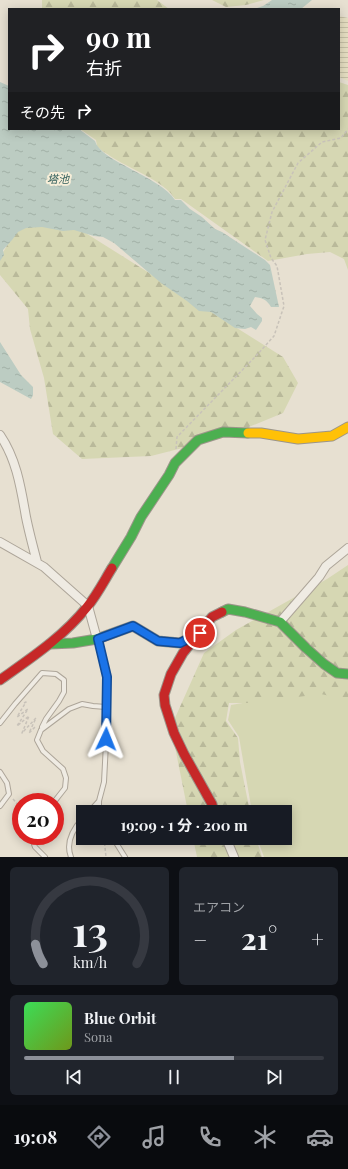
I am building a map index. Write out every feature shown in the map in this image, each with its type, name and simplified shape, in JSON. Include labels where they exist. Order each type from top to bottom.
[{"type":"street","points":[[0,680],[50,644],[68,628],[88,606],[175,463],[198,440],[224,432],[261,433],[298,439],[332,436],[348,427]]},
{"type":"street","points":[[0,436],[5,442],[17,472],[28,528],[37,562]]},
{"type":"street","points":[[0,542],[12,550],[37,562],[88,606],[98,639]]},
{"type":"street","points":[[280,622],[319,577],[326,566],[348,548]]},
{"type":"street","points":[[212,805],[174,733],[165,705],[164,695],[171,674],[183,653],[212,617],[228,609],[245,612],[280,622],[324,664],[337,673],[348,674]]},
{"type":"street","points":[[50,644],[73,643],[98,639],[133,626],[158,641],[180,643],[200,633]]},
{"type":"street","points":[[229,845],[234,857]]},
{"type":"lane","points":[[98,639],[107,677],[107,724],[104,782],[100,805]]},
{"type":"lane","points":[[0,724],[42,673],[56,674],[64,680],[64,692],[46,719],[37,740],[43,751],[64,769],[66,778],[65,788],[61,793]]},
{"type":"lane","points":[[41,730],[69,708],[82,704],[106,707]]},
{"type":"lane","points":[[0,772],[7,783],[9,794],[0,806]]},
{"type":"lane","points":[[96,805],[100,801]]},
{"type":"lane","points":[[71,857],[69,838],[76,826]]},
{"type":"lane","points":[[33,845],[45,857]]},
{"type":"lane","points":[[117,845],[125,857]]},
{"type":"path","points":[[176,450],[177,437],[274,336],[284,306],[277,266],[270,258],[265,240],[272,212],[298,163],[322,142],[341,138],[348,129]]},
{"type":"path","points":[[15,704],[26,702],[17,717],[28,709],[17,726],[29,716],[22,733],[36,718],[29,733],[46,719]]},
{"type":"path","points":[[9,794],[12,798]]},
{"type":"path","points":[[105,845],[106,857]]},
{"type":"shaded area","points":[[340,16],[348,18],[348,81],[340,77]]},
{"type":"green space","points":[[42,0],[157,0],[168,8],[42,8]]},
{"type":"green space","points":[[212,0],[264,0],[246,5],[226,7]]},
{"type":"green space","points":[[340,82],[348,85],[348,270],[344,259],[330,252],[307,254],[268,261],[181,199],[175,199],[163,186],[146,175],[118,161],[100,149],[97,146],[96,140],[81,130],[340,130]]},
{"type":"green space","points":[[49,219],[84,232],[283,357],[298,383],[283,413],[222,438],[151,456],[82,459],[53,434],[44,378],[30,329],[28,309],[0,275],[0,258],[16,229]]},
{"type":"green space","points":[[348,565],[348,707],[334,697],[321,694],[249,703],[229,703],[226,721],[238,738],[240,762],[249,805],[187,805],[171,727],[204,653],[236,630],[327,579]]},
{"type":"green space","points":[[348,690],[348,857],[264,857],[260,845],[292,845],[292,805],[251,805],[239,737],[228,720],[231,705],[283,696]]},
{"type":"green space","points":[[194,845],[258,845],[262,857],[197,857]]},
{"type":"water","points":[[272,0],[312,0],[302,8],[257,8]]},
{"type":"water","name":"塔池","points":[[0,82],[8,86],[8,130],[80,130],[95,141],[99,148],[108,155],[157,184],[168,192],[175,200],[181,200],[215,229],[265,260],[270,265],[279,307],[271,307],[264,300],[255,297],[250,306],[262,318],[262,321],[256,330],[251,327],[245,329],[235,328],[211,312],[199,311],[161,283],[114,243],[103,237],[74,230],[63,231],[42,227],[26,228],[18,232],[3,250],[4,255],[0,261]]},
{"type":"water","points":[[0,342],[21,375],[33,387],[33,395],[31,399],[0,382]]},
{"type":"traffic: fast","points":[[112,568],[141,517],[169,475],[175,463],[198,440],[223,432],[248,433]]},
{"type":"traffic: fast","points":[[222,612],[228,609],[245,612],[280,622],[324,664],[337,673],[348,674]]},
{"type":"traffic: fast","points":[[50,644],[73,643],[97,639],[133,626],[158,641],[180,643],[196,635]]},
{"type":"traffic: slow","points":[[248,433],[261,433],[298,439],[332,436],[348,427]]},
{"type":"traffic: jam","points":[[0,680],[23,664],[68,628],[91,602],[112,568]]},
{"type":"traffic: jam","points":[[212,805],[174,733],[165,705],[164,695],[171,674],[183,653],[212,617],[222,612]]},
{"type":"route","points":[[106,739],[107,677],[98,639],[133,626],[158,641],[180,643],[200,633]]}]
